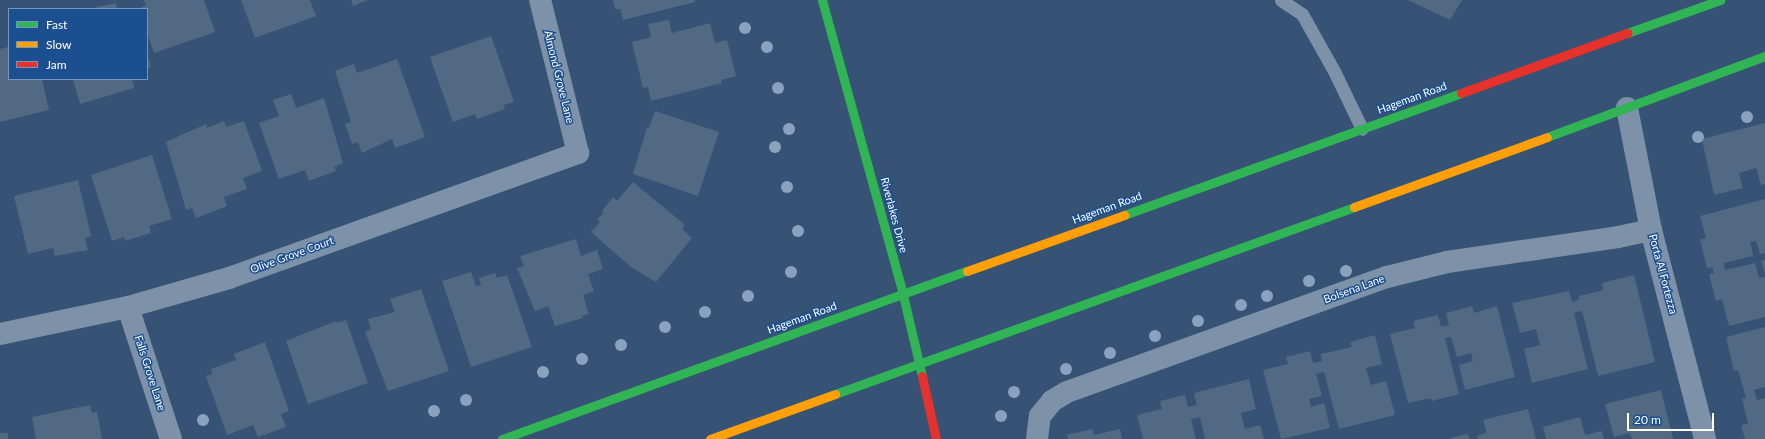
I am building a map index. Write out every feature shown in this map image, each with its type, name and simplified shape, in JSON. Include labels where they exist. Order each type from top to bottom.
[{"type":"main road","name":"Riverlakes Drive","points":[[822,0],[903,295],[936,439]]},
{"type":"main road","name":"Hageman Road","points":[[502,439],[1720,0]]},
{"type":"main road","points":[[710,439],[1627,108],[1765,56]]},
{"type":"street","name":"Almond Grove Lane","points":[[540,0],[578,153]]},
{"type":"street","name":"Porta Al Fortezza","points":[[1627,108],[1651,230],[1705,439]]},
{"type":"street","name":"Olive Grove Court","points":[[0,334],[128,307],[229,278],[578,153]]},
{"type":"street","name":"Bolsena Lane","points":[[1037,439],[1040,416],[1052,401],[1067,392],[1387,277],[1447,262],[1618,238],[1651,230]]},
{"type":"street","name":"Falls Grove Lane","points":[[128,307],[172,439]]},
{"type":"lane","points":[[1281,0],[1302,14],[1334,71],[1362,129]]},
{"type":"building","points":[[144,0],[204,0],[215,32],[154,53],[148,36],[148,8],[140,8],[146,5]]},
{"type":"building","points":[[241,0],[310,0],[316,16],[255,38]]},
{"type":"building","points":[[351,0],[368,0],[353,6]]},
{"type":"building","points":[[613,0],[695,0],[695,2],[623,20],[620,9],[615,9]]},
{"type":"building","points":[[1408,0],[1462,0],[1450,20]]},
{"type":"building","points":[[116,3],[117,8],[96,8]]},
{"type":"building","points":[[669,20],[672,33],[710,23],[715,43],[727,40],[736,76],[721,80],[722,83],[651,101],[648,87],[643,88],[632,42],[651,37],[648,24]]},
{"type":"building","points":[[491,36],[514,102],[504,105],[505,109],[477,119],[475,114],[453,122],[430,57]]},
{"type":"building","points":[[8,47],[8,80],[42,80],[49,110],[0,122],[0,49]]},
{"type":"building","points":[[148,56],[151,67],[148,68]]},
{"type":"building","points":[[397,59],[425,137],[395,148],[392,139],[362,153],[358,142],[352,144],[345,124],[351,122],[335,71],[354,64],[357,73]]},
{"type":"building","points":[[73,80],[132,80],[134,88],[80,104]]},
{"type":"building","points":[[291,94],[296,108],[324,98],[343,163],[334,167],[336,171],[309,181],[305,170],[279,179],[259,123],[279,116],[273,100]]},
{"type":"building","points":[[655,111],[719,132],[698,196],[633,174],[647,127],[649,128]]},
{"type":"building","points":[[224,121],[226,127],[244,121],[262,171],[243,178],[247,189],[224,197],[227,206],[196,218],[192,208],[186,210],[166,142],[206,124],[207,128]]},
{"type":"building","points":[[1765,123],[1765,184],[1761,185],[1756,168],[1739,173],[1743,188],[1714,195],[1702,139]]},
{"type":"building","points":[[152,155],[172,219],[149,226],[151,233],[125,241],[124,237],[112,241],[91,175]]},
{"type":"building","points":[[78,180],[91,236],[85,238],[88,250],[55,256],[53,248],[28,254],[14,196]]},
{"type":"building","points":[[633,182],[685,225],[682,229],[692,238],[656,282],[631,267],[591,232],[600,222],[597,220],[613,197],[617,201]]},
{"type":"building","points":[[1765,199],[1765,253],[1760,254],[1756,241],[1750,242],[1753,256],[1724,263],[1725,270],[1755,263],[1759,278],[1765,277],[1765,317],[1729,326],[1722,299],[1716,301],[1709,274],[1714,273],[1712,267],[1707,268],[1700,240],[1706,238],[1700,216]]},
{"type":"building","points":[[576,239],[581,256],[597,250],[603,269],[588,274],[594,291],[583,295],[589,314],[582,316],[583,318],[555,326],[548,306],[535,311],[517,268],[524,266],[520,256]]},
{"type":"building","points":[[1765,260],[1765,274],[1761,261]]},
{"type":"building","points":[[471,272],[476,286],[481,285],[479,278],[495,273],[497,278],[507,275],[532,347],[471,367],[442,281]]},
{"type":"building","points":[[1634,275],[1655,362],[1598,376],[1582,311],[1574,313],[1588,369],[1532,383],[1524,349],[1540,345],[1536,329],[1520,333],[1512,303],[1569,291],[1572,302],[1579,300],[1579,296],[1603,290],[1602,283]]},
{"type":"building","points":[[421,289],[449,371],[388,391],[365,332],[371,329],[368,319],[395,312],[390,299]]},
{"type":"building","points":[[1472,306],[1474,313],[1497,306],[1515,377],[1465,390],[1459,365],[1473,361],[1471,353],[1457,357],[1451,337],[1445,338],[1459,394],[1432,401],[1431,398],[1408,403],[1390,334],[1415,328],[1413,321],[1438,315],[1441,327],[1449,325],[1446,313]]},
{"type":"building","points":[[346,320],[368,383],[308,404],[286,341],[336,321],[337,323]]},
{"type":"building","points":[[1765,327],[1765,387],[1754,390],[1757,400],[1765,398],[1765,439],[1745,439],[1741,425],[1748,424],[1742,399],[1746,398],[1738,370],[1734,371],[1726,337]]},
{"type":"building","points":[[1375,335],[1382,364],[1366,368],[1371,385],[1386,381],[1395,415],[1339,429],[1324,372],[1316,374],[1322,396],[1309,399],[1311,407],[1324,403],[1330,428],[1281,439],[1263,370],[1288,364],[1286,357],[1310,351],[1313,363],[1322,361],[1321,354],[1352,347],[1350,342]]},
{"type":"building","points":[[265,342],[289,411],[281,414],[286,427],[258,437],[253,425],[227,435],[206,376],[212,374],[211,369],[236,360],[234,354]]},
{"type":"building","points":[[1249,379],[1256,409],[1241,413],[1245,429],[1260,425],[1264,439],[1205,439],[1200,417],[1191,419],[1196,439],[1143,439],[1137,415],[1162,409],[1160,401],[1185,395],[1188,407],[1197,405],[1194,393]]},
{"type":"building","points":[[1661,390],[1673,439],[1632,439],[1630,433],[1614,437],[1605,404]]},
{"type":"building","points":[[90,405],[92,413],[97,412],[102,439],[36,439],[32,417]]},
{"type":"building","points":[[1528,409],[1536,439],[1478,439],[1477,436],[1487,433],[1483,420]]},
{"type":"building","points":[[1580,417],[1585,435],[1602,431],[1604,439],[1546,439],[1543,427]]},
{"type":"building","points":[[1092,429],[1094,435],[1120,429],[1122,439],[1068,439],[1067,435]]},
{"type":"building","points":[[0,433],[8,433],[8,439],[0,439]]},
{"type":"building","points":[[1468,434],[1469,439],[1450,438]]},
{"type":"traffic: fast","points":[[822,0],[903,295],[922,376]]},
{"type":"traffic: fast","points":[[1627,33],[1720,0]]},
{"type":"traffic: fast","points":[[1547,137],[1765,56]]},
{"type":"traffic: fast","points":[[1124,215],[1461,93]]},
{"type":"traffic: fast","points":[[835,394],[1354,207]]},
{"type":"traffic: fast","points":[[502,439],[967,271]]},
{"type":"traffic: slow","points":[[1354,207],[1547,137]]},
{"type":"traffic: slow","points":[[967,271],[1124,215]]},
{"type":"traffic: slow","points":[[710,439],[835,394]]},
{"type":"traffic: jam","points":[[1461,93],[1627,33]]},
{"type":"traffic: jam","points":[[922,376],[936,439]]}]
